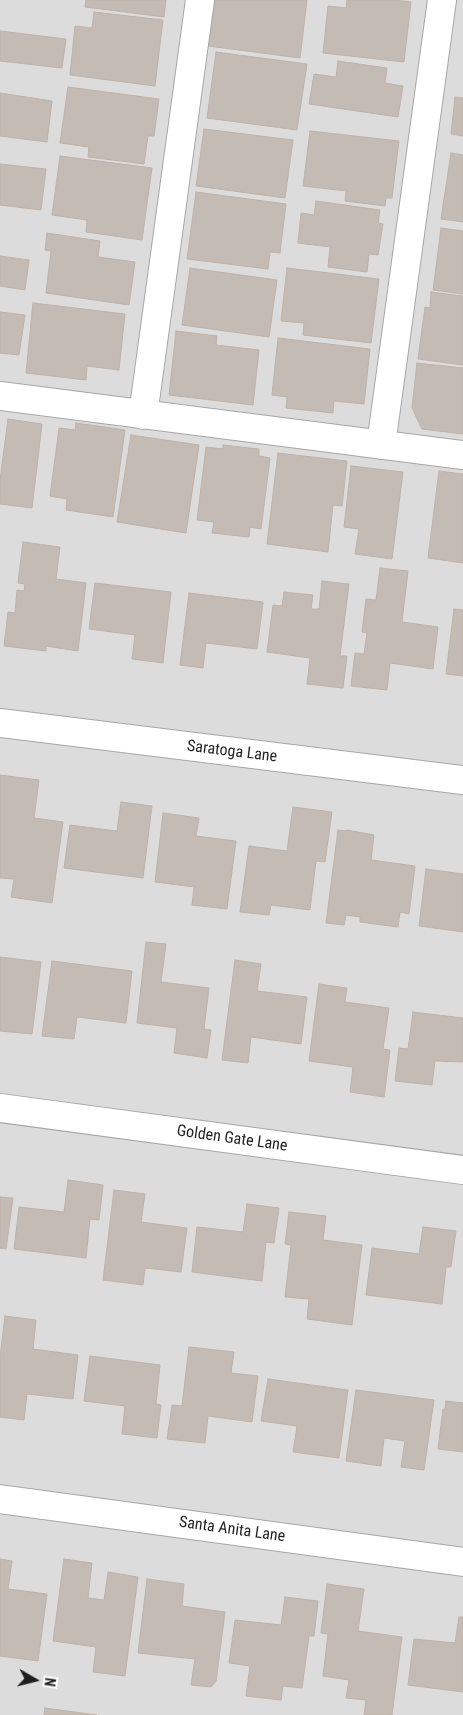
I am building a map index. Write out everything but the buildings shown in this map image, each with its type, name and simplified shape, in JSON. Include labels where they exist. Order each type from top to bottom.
[{"type":"street","points":[[143,415],[200,0]]},
{"type":"street","points":[[381,445],[442,0]]},
{"type":"street","points":[[0,396],[463,455]]},
{"type":"street","name":"Saratoga Lane","points":[[0,723],[463,780]]},
{"type":"street","name":"Golden Gate Lane","points":[[0,1108],[463,1170]]},
{"type":"street","name":"Santa Anita Lane","points":[[0,1499],[463,1562]]},
{"type":"shaded area","points":[[0,0],[463,0],[463,1715],[0,1715]]}]
